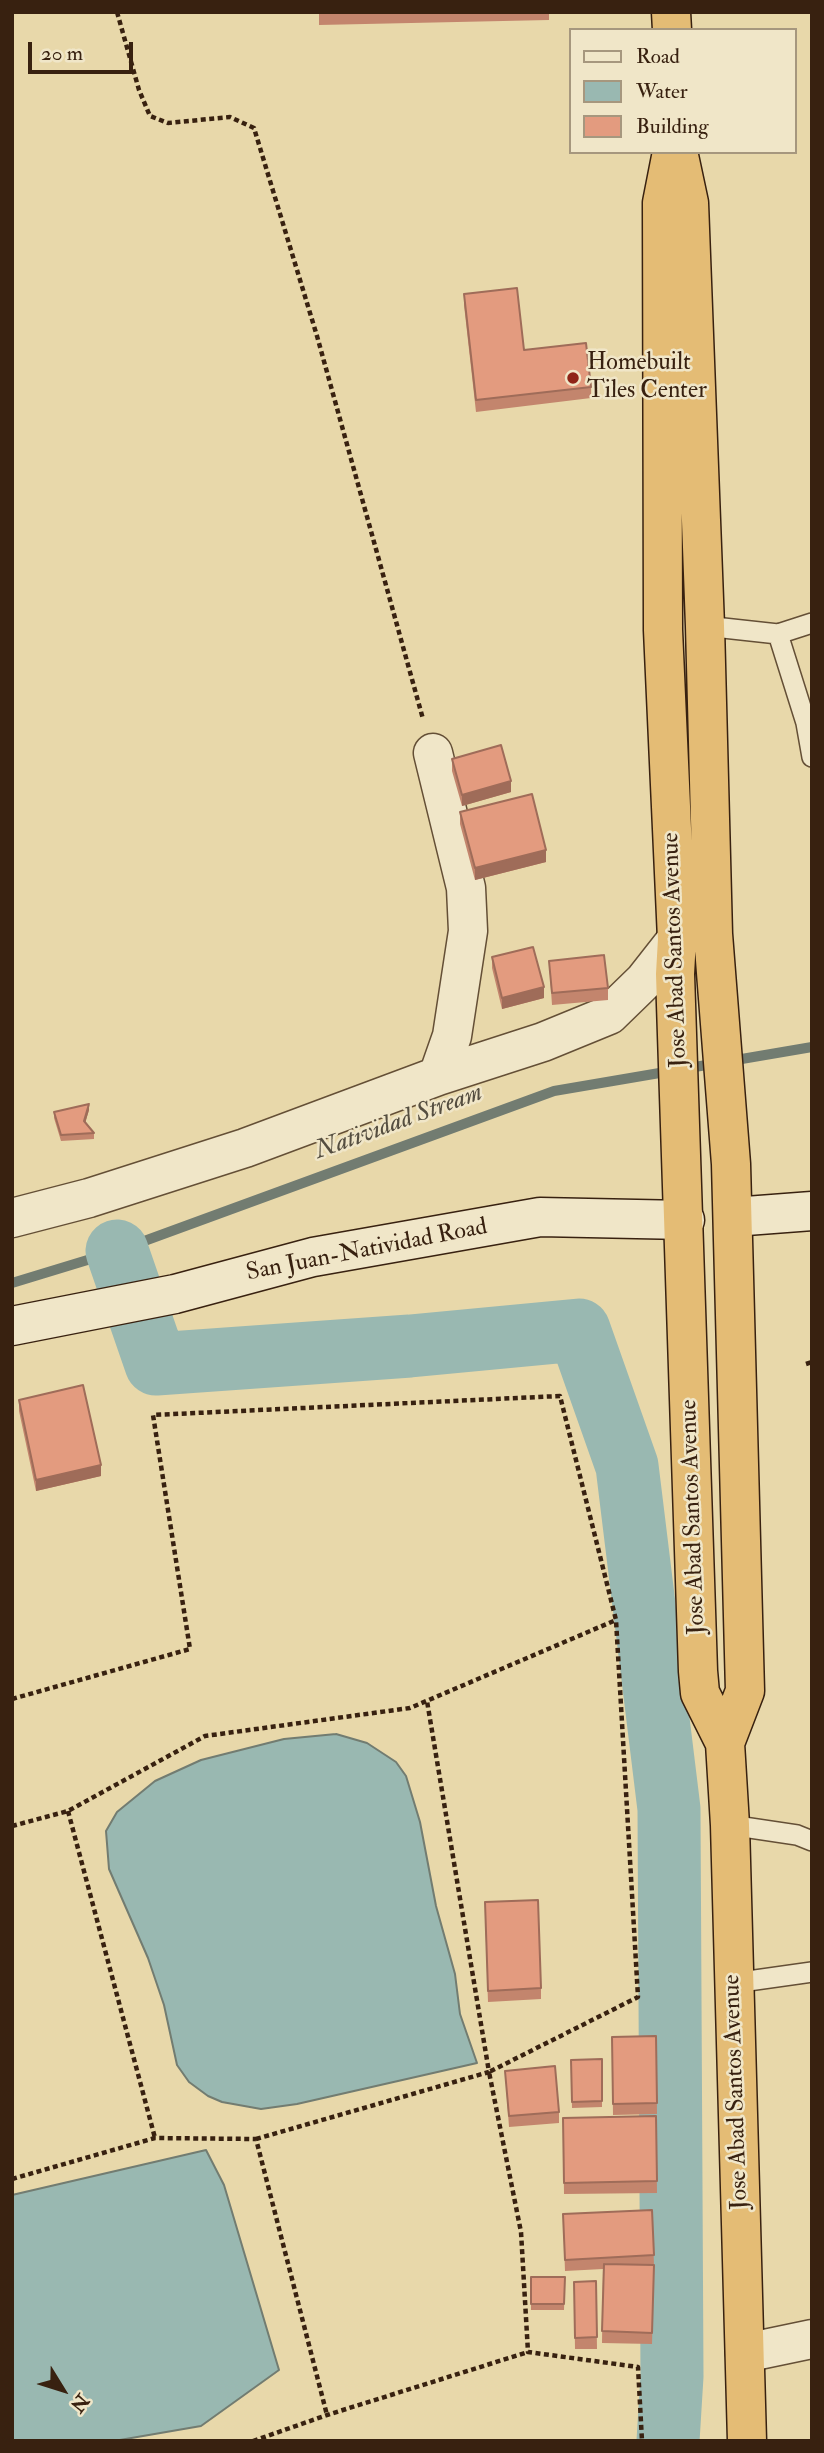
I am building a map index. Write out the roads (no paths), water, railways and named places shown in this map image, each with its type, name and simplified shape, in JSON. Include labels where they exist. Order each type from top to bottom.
[{"type":"highway","name":"Jose Abad Santos Avenue","points":[[672,154],[662,203],[663,616],[699,1682],[700,1693],[725,1744],[730,1825],[747,2441]]},
{"type":"highway","name":"Jose Abad Santos Avenue","points":[[678,154],[689,203],[715,972],[733,1217],[745,1690],[725,1744]]},
{"type":"street","points":[[433,753],[466,888],[468,931],[452,1037],[438,1076]]},
{"type":"street","points":[[12,1218],[89,1198],[245,1148],[438,1076],[542,1042],[609,1015],[644,981],[676,957]]},
{"type":"street","points":[[733,1217],[812,1211]]},
{"type":"street","name":"San Juan-Natividad Road","points":[[12,1326],[175,1293],[313,1257],[540,1217],[685,1220]]},
{"type":"street","points":[[745,2353],[812,2339]]},
{"type":"lane","points":[[705,626],[778,634],[812,623]]},
{"type":"lane","points":[[778,634],[806,723],[812,757]]},
{"type":"lane","points":[[730,1825],[797,1835],[812,1841]]},
{"type":"lane","points":[[734,1983],[812,1972]]},
{"type":"water","points":[[336,1734],[367,1743],[396,1762],[406,1776],[420,1822],[436,1906],[455,1974],[460,2014],[477,2063],[297,2104],[261,2109],[222,2102],[208,2096],[189,2082],[177,2065],[164,2005],[148,1958],[109,1869],[106,1831],[117,1812],[155,1781],[201,1760],[284,1739]]},
{"type":"water","points":[[206,2150],[224,2185],[279,2370],[201,2426],[114,2441],[12,2441],[12,2195]]},
{"type":"waterway","name":"Natividad Stream","points":[[12,1283],[117,1251],[554,1091],[812,1047]]},
{"type":"waterway","points":[[117,1251],[156,1364],[410,1346],[579,1330],[627,1466],[669,1809],[672,2376],[668,2441]]},
{"type":"place","name":"Homebuilt Tiles Center","points":[[573,378]]}]
